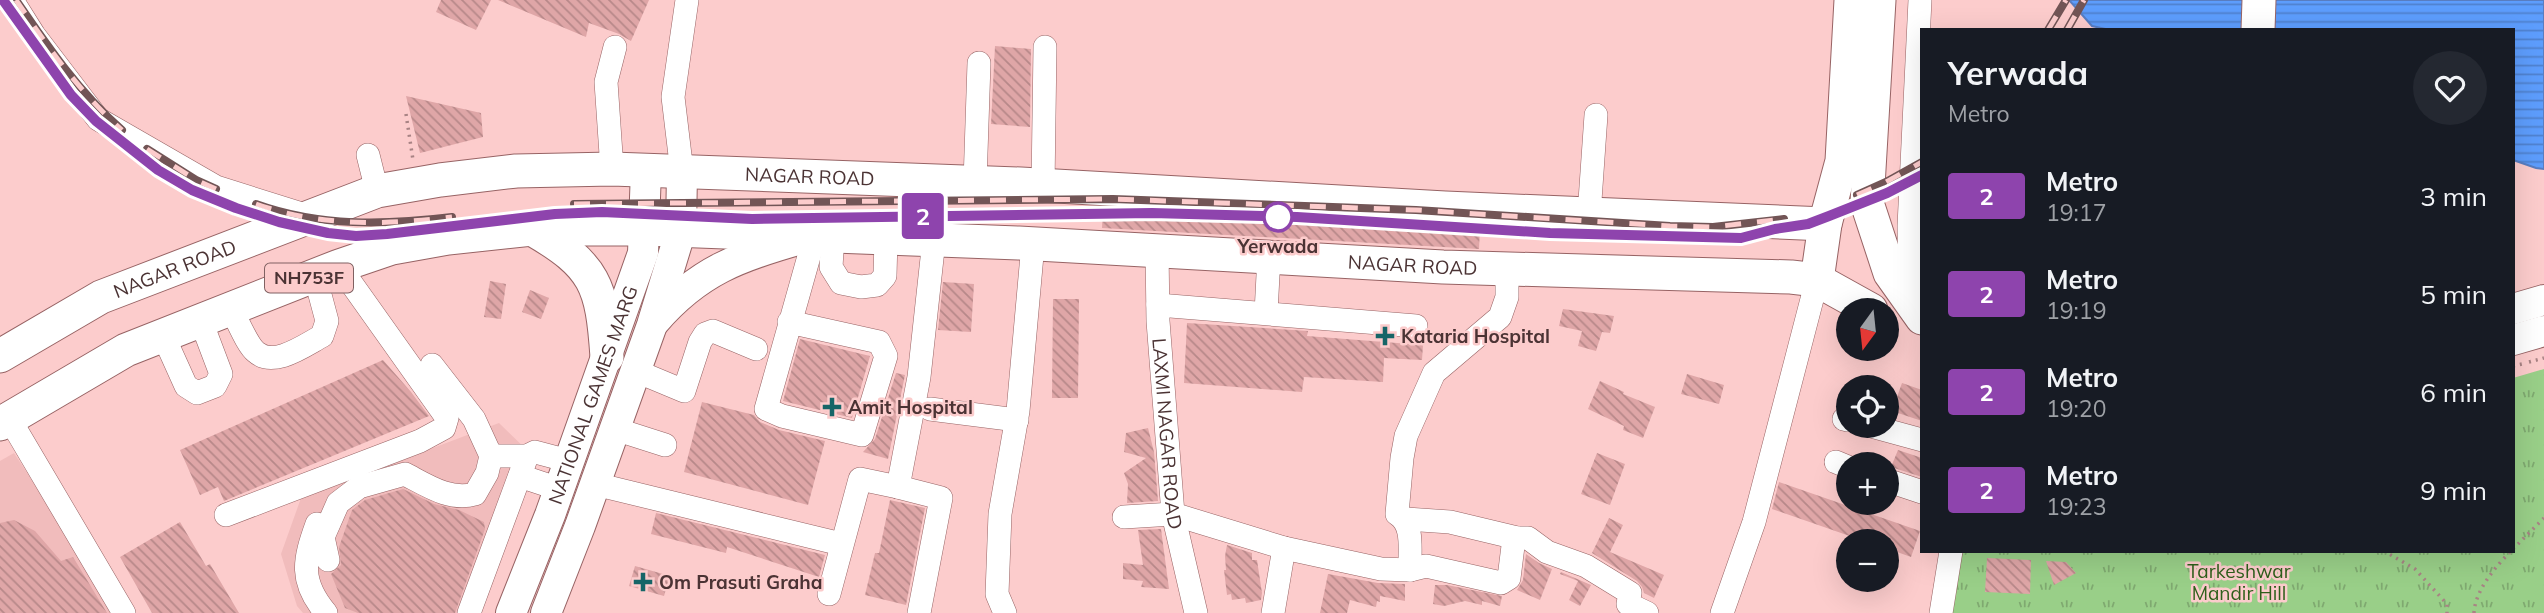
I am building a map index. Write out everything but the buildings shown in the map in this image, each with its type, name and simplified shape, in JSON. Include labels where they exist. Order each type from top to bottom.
[{"type":"highway","points":[[1851,0],[1857,144],[1867,203],[1890,274],[1910,318]]},
{"type":"highway","points":[[1817,281],[1825,224],[1857,144],[1879,0]]},
{"type":"highway","points":[[2258,28],[2259,0]]},
{"type":"highway","name":"NAGAR ROAD","points":[[0,356],[101,297],[377,191],[516,171],[612,169],[975,183],[1589,215],[1825,224]]},
{"type":"highway","name":"NAGAR ROAD","points":[[5,421],[127,350],[392,247],[533,229],[681,230],[1033,244],[1507,269],[1791,277],[1817,281],[1849,298]]},
{"type":"highway","points":[[533,229],[562,246],[592,278],[600,295],[621,364]]},
{"type":"main road","name":"NATIONAL GAMES MARG","points":[[546,613],[615,429],[621,364],[646,229],[646,170]]},
{"type":"main road","name":"NATIONAL GAMES MARG","points":[[511,613],[569,461],[621,364],[652,325],[681,230],[682,172]]},
{"type":"main road","points":[[652,325],[671,302],[689,287],[730,261],[824,236]]},
{"type":"main road","points":[[2515,308],[2544,300]]},
{"type":"main road","points":[[2515,340],[2544,331]]},
{"type":"street","points":[[12,0],[34,35],[98,119],[216,187],[308,216]]},
{"type":"street","points":[[682,172],[673,97],[687,0]]},
{"type":"street","points":[[1910,318],[1909,226],[1920,0]]},
{"type":"street","points":[[612,169],[606,82],[615,47]]},
{"type":"street","points":[[1043,186],[1045,47]]},
{"type":"street","points":[[975,183],[979,63]]},
{"type":"street","points":[[1589,215],[1596,116]]},
{"type":"street","points":[[368,155],[377,191]]},
{"type":"street","points":[[824,236],[831,267],[841,283],[861,287],[877,285],[885,276],[886,238]]},
{"type":"street","points":[[789,322],[878,342],[886,356],[862,435],[766,409],[789,322],[809,262],[824,236]]},
{"type":"street","points":[[898,487],[919,377],[934,240]]},
{"type":"street","points":[[1005,613],[997,594],[1000,514],[1017,420],[1033,244]]},
{"type":"street","name":"LAXMI NAGAR ROAD","points":[[1157,250],[1158,305],[1173,514],[1196,613]]},
{"type":"street","points":[[1266,313],[1269,256]]},
{"type":"street","points":[[1507,269],[1507,297],[1500,317],[1434,373],[1406,436],[1397,513],[1406,519],[1450,523],[1528,538],[1546,552],[1586,566],[1630,593],[1628,604],[1647,613]]},
{"type":"street","points":[[216,315],[255,352],[277,358],[322,336],[327,321],[327,271]]},
{"type":"street","points":[[226,515],[420,441],[444,428],[447,418],[327,271]]},
{"type":"street","points":[[1722,613],[1754,522],[1817,281]]},
{"type":"street","points":[[1158,305],[1416,326]]},
{"type":"street","points":[[163,335],[186,386],[197,393],[215,386],[221,374],[216,315]]},
{"type":"street","points":[[621,364],[684,391],[705,334],[713,331],[756,349]]},
{"type":"street","points":[[326,613],[312,594],[305,567],[321,513],[359,487],[405,474],[438,492],[464,497],[475,494],[487,473],[491,456],[474,419],[432,365]]},
{"type":"street","points":[[930,410],[1017,420]]},
{"type":"street","points":[[5,421],[124,613]]},
{"type":"street","points":[[615,429],[665,445]]},
{"type":"street","points":[[1899,434],[1920,439]]},
{"type":"street","points":[[469,613],[524,466],[535,452],[569,461]]},
{"type":"street","points":[[491,456],[524,466],[559,489]]},
{"type":"street","points":[[829,594],[860,479],[898,487],[942,498],[919,613]]},
{"type":"street","points":[[596,484],[841,544]]},
{"type":"street","points":[[1899,484],[1920,491]]},
{"type":"street","points":[[328,559],[323,537],[338,503]]},
{"type":"street","points":[[1124,517],[1173,514],[1284,548],[1381,569],[1410,570],[1426,566],[1501,583],[1509,578],[1513,546],[1517,538]]},
{"type":"street","points":[[1406,519],[1409,528],[1410,570]]},
{"type":"street","points":[[1273,613],[1284,548]]},
{"type":"street","points":[[1941,613],[1951,553]]},
{"type":"path","points":[[406,114],[413,159]]},
{"type":"path","points":[[2515,547],[2544,518]]},
{"type":"path","points":[[2387,553],[2415,569],[2448,604],[2447,613]]},
{"type":"path","points":[[2474,613],[2475,600],[2509,553]]},
{"type":"shaded area","points":[[499,423],[531,454],[475,613],[303,613],[297,606],[281,554],[301,498]]},
{"type":"shaded area","points":[[14,453],[119,613],[0,613],[0,461]]},
{"type":"green space","name":"Tarkeshwar Mandir Hill","points":[[2544,369],[2544,613],[1941,613],[1956,553],[2515,553],[2515,377]]},
{"type":"water","points":[[2069,0],[2544,0],[2544,169],[2515,161],[2515,28],[2092,26]]},
{"type":"railway","points":[[3,0],[71,95],[96,121],[158,170],[192,190],[236,208],[279,222],[356,236],[555,214],[602,212],[752,219],[1152,213],[1297,217],[1550,233],[1741,238],[1808,224],[1887,193],[1920,176]]},
{"type":"railway","points":[[16,0],[78,85],[122,130]]},
{"type":"railway","points":[[2049,28],[2066,0]]},
{"type":"railway","points":[[2068,28],[2084,0]]},
{"type":"railway","points":[[147,149],[196,180],[216,189]]},
{"type":"railway","points":[[1857,195],[1920,163]]},
{"type":"railway","points":[[574,204],[1113,199],[1416,210],[1670,226],[1713,227],[1784,219]]},
{"type":"railway","points":[[256,204],[304,217],[353,222],[403,222],[452,217]]},
{"type":"metro line","name":"2","points":[[3,0],[71,95],[96,121],[158,170],[192,190],[236,208],[279,222],[356,236],[422,231],[555,214],[602,212],[752,219],[1152,213],[1297,217],[1550,233],[1741,238],[1808,224],[1887,193],[1920,176]]},
{"type":"place","name":"Yerwada","points":[[1278,217]]},
{"type":"place","name":"Kataria Hospital","points":[[1385,336]]},
{"type":"place","name":"Amit Hospital","points":[[832,407]]},
{"type":"place","name":"Om Prasuti Graha","points":[[643,582]]}]
